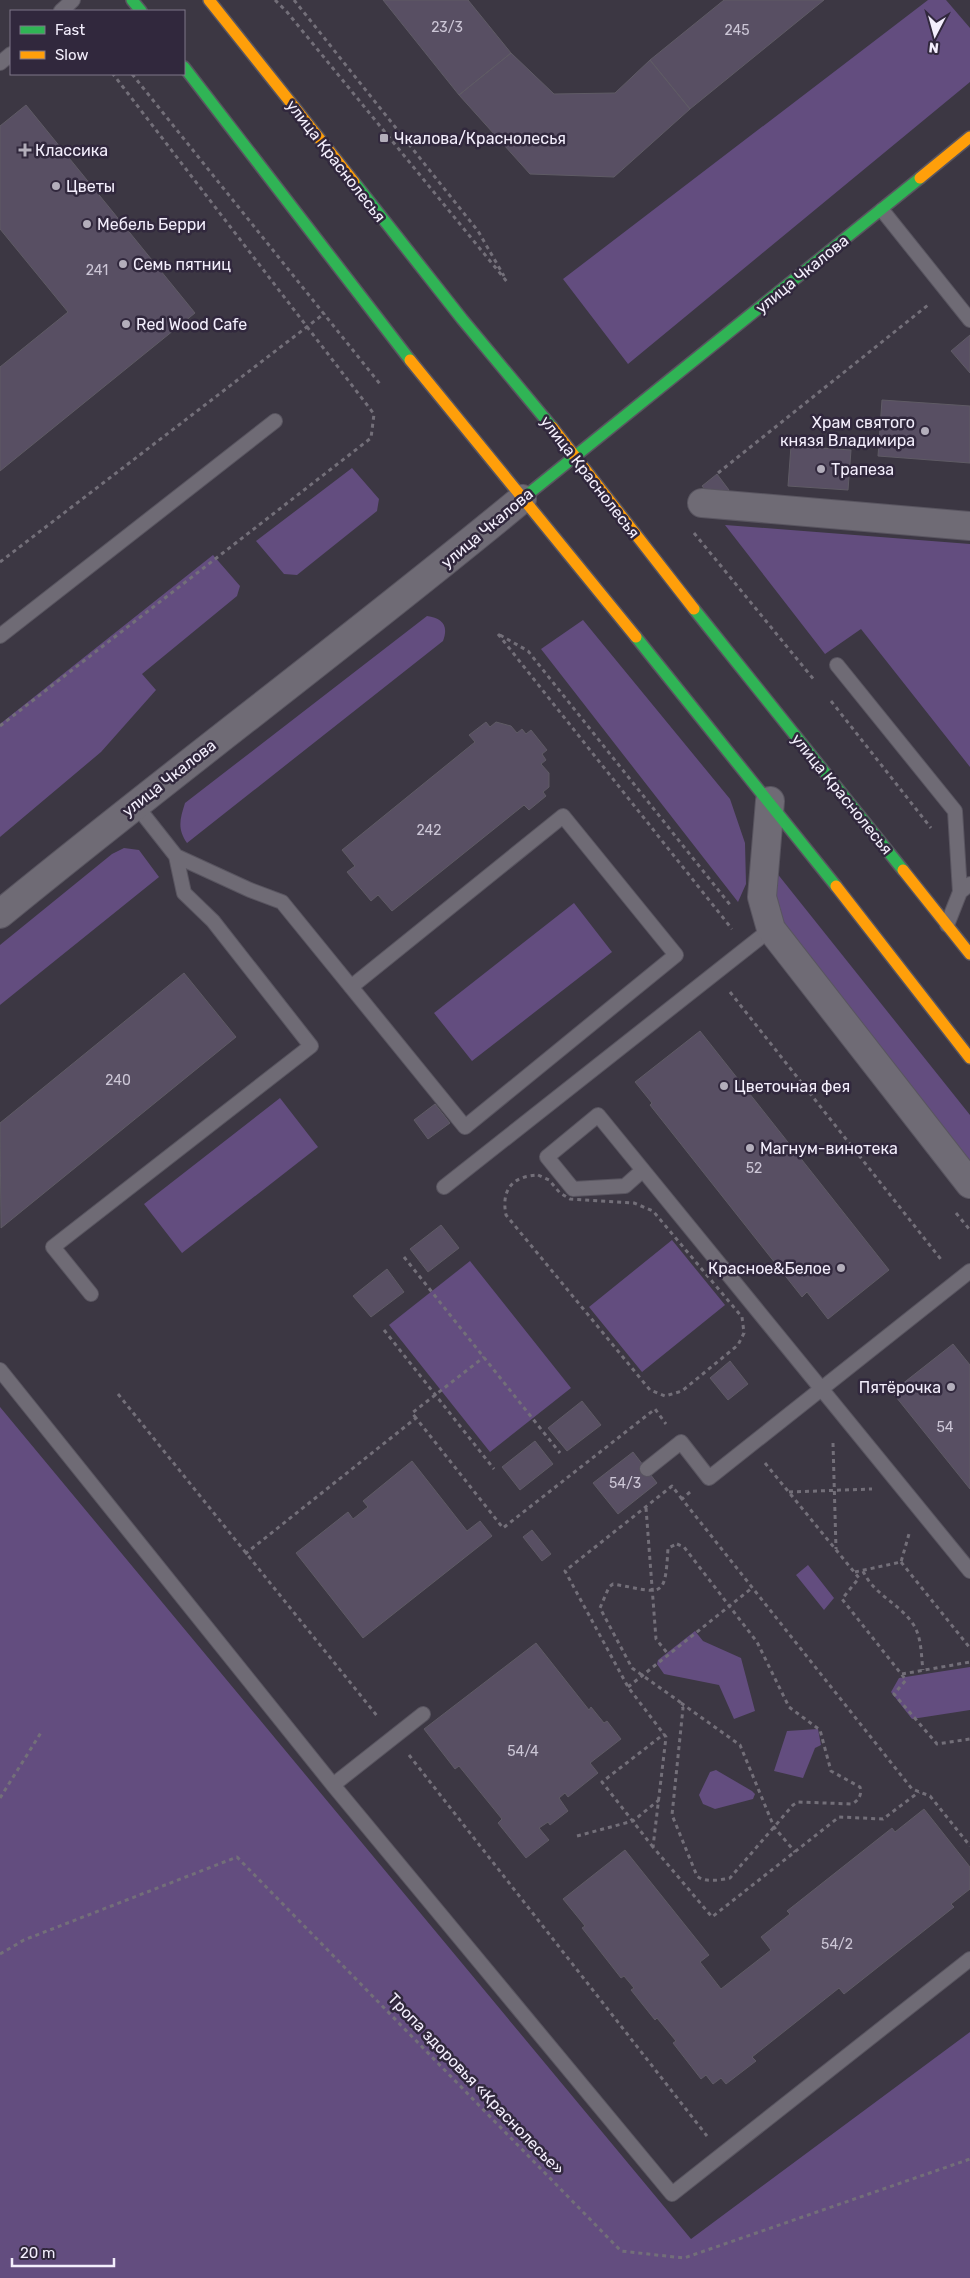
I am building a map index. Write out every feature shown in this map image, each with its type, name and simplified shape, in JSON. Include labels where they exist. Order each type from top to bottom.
[{"type":"street","points":[[132,0],[140,10]]},
{"type":"street","name":"улица Краснолесья","points":[[209,0],[462,319],[575,455],[638,538],[970,954]]},
{"type":"street","points":[[185,68],[412,363],[770,801],[970,1058]]},
{"type":"street","name":"улица Чкалова","points":[[0,914],[135,804],[405,595],[575,455],[882,210],[970,137]]},
{"type":"street","points":[[702,503],[970,526]]},
{"type":"street","points":[[770,801],[762,897],[771,929],[970,1184]]},
{"type":"lane","points":[[62,10],[73,0]]},
{"type":"lane","points":[[0,63],[10,55]]},
{"type":"lane","points":[[882,210],[970,320]]},
{"type":"lane","points":[[0,636],[275,422]]},
{"type":"lane","points":[[837,665],[956,811],[959,864],[965,888],[947,925]]},
{"type":"lane","points":[[90,1294],[53,1247],[311,1046],[213,921],[184,893],[176,856],[135,804]]},
{"type":"lane","points":[[176,856],[250,890],[282,902],[351,988],[465,1127],[676,955],[563,816],[351,988]]},
{"type":"lane","points":[[444,1187],[771,929]]},
{"type":"lane","points":[[644,1170],[625,1186],[573,1189],[547,1157],[598,1115],[644,1170],[970,1571]]},
{"type":"lane","points":[[647,1469],[681,1442],[709,1478],[970,1272]]},
{"type":"lane","points":[[0,1370],[333,1786],[672,2194],[970,1959]]},
{"type":"lane","points":[[333,1786],[393,1736],[423,1714]]},
{"type":"path","points":[[275,0],[288,12],[508,283],[478,230],[294,0]]},
{"type":"path","points":[[0,726],[372,438],[374,414],[114,75]]},
{"type":"path","points":[[133,75],[380,384]]},
{"type":"path","points":[[713,477],[947,290]]},
{"type":"path","points":[[0,562],[308,328],[325,313]]},
{"type":"path","points":[[692,532],[817,683]]},
{"type":"path","points":[[498,634],[528,651]]},
{"type":"path","points":[[829,699],[959,864]]},
{"type":"path","points":[[715,974],[958,1281]]},
{"type":"path","points":[[538,1175],[549,1180],[560,1193],[570,1199],[629,1202],[644,1206],[662,1220],[742,1318],[744,1333],[738,1345],[680,1392],[665,1396],[655,1394],[644,1384],[506,1215],[504,1203],[507,1191],[520,1178],[538,1175]]},
{"type":"path","points":[[404,1257],[560,1453]]},
{"type":"path","points":[[384,1330],[494,1469]]},
{"type":"path","points":[[484,1357],[412,1413],[503,1528],[654,1409],[681,1442]]},
{"type":"path","points":[[118,1394],[393,1736],[712,2143]]},
{"type":"path","points":[[831,1400],[836,1550]]},
{"type":"path","points":[[245,1554],[416,1418]]},
{"type":"path","points":[[750,1445],[859,1578],[842,1599],[906,1680],[894,1694],[937,1744],[970,1739]]},
{"type":"path","points":[[682,1499],[709,1478]]},
{"type":"path","points":[[653,1847],[666,1737],[628,1687],[565,1571],[672,1486],[912,1789],[930,1796],[970,1846]]},
{"type":"path","points":[[789,1492],[902,1487]]},
{"type":"path","points":[[901,1562],[917,1505]]},
{"type":"path","points":[[646,1508],[656,1639],[668,1654]]},
{"type":"path","points":[[680,1702],[683,1708],[672,1815],[697,1876],[701,1880],[730,1878],[774,1827],[793,1805],[798,1802],[852,1804],[857,1801],[861,1793],[860,1787],[831,1771],[820,1730],[789,1707],[757,1642],[684,1547],[677,1544],[668,1548],[666,1580],[663,1586],[653,1591],[613,1584],[609,1587],[600,1608],[629,1663],[740,1745],[774,1827],[795,1852]]},
{"type":"path","points":[[854,1572],[901,1562]]},
{"type":"path","points":[[901,1562],[970,1648]]},
{"type":"path","points":[[863,1570],[868,1581],[880,1594],[903,1612],[914,1625],[919,1639],[923,1670]]},
{"type":"path","points":[[628,1687],[752,1588]]},
{"type":"path","points":[[902,1674],[970,1662]]},
{"type":"path","points":[[0,1798],[42,1732]]},
{"type":"path","points":[[664,1734],[602,1782],[712,1918],[839,1817],[883,1819],[919,1792]]},
{"type":"path","points":[[577,1836],[633,1821],[659,1799]]},
{"type":"path","name":"Тропа здоровья «Краснолесье»","points":[[0,1954],[24,1940],[236,1857],[621,2251],[684,2258],[970,2159]]},
{"type":"shaded area","points":[[928,0],[946,0],[970,28],[970,82],[628,364],[563,279]]},
{"type":"shaded area","points":[[352,468],[379,499],[377,511],[297,575],[284,574],[256,541]]},
{"type":"shaded area","points":[[725,525],[970,544],[970,767],[861,629],[825,654]]},
{"type":"shaded area","points":[[213,555],[240,586],[237,596],[142,674],[156,690],[101,752],[0,837],[0,724]]},
{"type":"shaded area","points":[[427,616],[437,618],[443,623],[445,635],[443,641],[187,843],[180,824],[185,803]]},
{"type":"shaded area","points":[[583,620],[730,799],[745,843],[746,884],[738,902],[541,649]]},
{"type":"shaded area","points":[[124,848],[139,850],[159,877],[0,1005],[0,945],[112,854]]},
{"type":"shaded area","points":[[776,872],[970,1115],[970,1163],[784,932],[773,901]]},
{"type":"shaded area","points":[[574,903],[612,952],[472,1061],[434,1013]]},
{"type":"shaded area","points":[[280,1098],[318,1147],[182,1253],[144,1204]]},
{"type":"shaded area","points":[[672,1240],[725,1305],[642,1372],[589,1307]]},
{"type":"shaded area","points":[[470,1261],[571,1388],[490,1452],[389,1325]]},
{"type":"shaded area","points":[[0,1407],[691,2239],[970,2032],[970,2278],[0,2278]]},
{"type":"shaded area","points":[[808,1565],[834,1598],[824,1610],[796,1575]]},
{"type":"shaded area","points":[[695,1631],[703,1641],[741,1658],[755,1711],[734,1719],[719,1685],[664,1674],[657,1664],[658,1660]]},
{"type":"shaded area","points":[[970,1667],[970,1710],[912,1719],[891,1692],[899,1678]]},
{"type":"shaded area","points":[[818,1729],[821,1745],[815,1748],[803,1778],[774,1771],[787,1731]]},
{"type":"shaded area","points":[[716,1770],[752,1791],[755,1794],[753,1799],[715,1809],[703,1804],[699,1795],[710,1772]]},
{"type":"building","points":[[383,0],[468,0],[511,53],[459,95]]},
{"type":"building","points":[[724,0],[824,0],[690,109],[650,60]]},
{"type":"building","points":[[511,53],[554,94],[615,93],[650,60],[690,109],[614,177],[530,174],[459,95]]},
{"type":"building","points":[[26,105],[195,313],[0,471],[0,367],[68,312],[0,229],[0,126]]},
{"type":"building","points":[[970,335],[970,373],[951,351]]},
{"type":"building","name":"Храм святого князя Владимира","points":[[882,400],[970,406],[970,463],[878,456]]},
{"type":"building","points":[[791,446],[851,450],[848,490],[788,486]]},
{"type":"building","points":[[717,474],[729,490],[715,502],[702,486]]},
{"type":"building","points":[[486,722],[490,727],[496,722],[511,726],[517,733],[522,729],[526,734],[531,730],[547,750],[542,754],[546,760],[541,764],[549,773],[549,787],[543,792],[546,796],[529,810],[524,805],[392,911],[378,895],[371,901],[347,872],[355,866],[342,850],[475,742],[469,735]]},
{"type":"building","points":[[184,973],[236,1037],[1,1228],[0,1123]]},
{"type":"building","points":[[700,1031],[889,1270],[828,1319],[807,1292],[802,1297],[650,1105],[652,1103],[635,1082]]},
{"type":"building","points":[[435,1104],[450,1123],[428,1139],[414,1120]]},
{"type":"building","points":[[441,1225],[459,1248],[428,1272],[410,1249]]},
{"type":"building","points":[[387,1269],[404,1292],[371,1317],[353,1296]]},
{"type":"building","points":[[953,1344],[970,1365],[970,1489],[892,1392]]},
{"type":"building","points":[[730,1361],[748,1384],[728,1400],[710,1378]]},
{"type":"building","points":[[582,1401],[601,1425],[567,1451],[548,1428]]},
{"type":"building","points":[[535,1441],[553,1464],[520,1490],[502,1467]]},
{"type":"building","points":[[633,1452],[657,1483],[618,1514],[593,1483]]},
{"type":"building","points":[[412,1461],[467,1531],[480,1521],[492,1536],[363,1638],[296,1553],[348,1512],[353,1519],[368,1507],[363,1501]]},
{"type":"building","points":[[532,1530],[551,1554],[542,1561],[523,1537]]},
{"type":"building","points":[[536,1643],[589,1710],[591,1707],[604,1723],[607,1721],[621,1739],[590,1763],[598,1773],[568,1797],[565,1793],[559,1798],[568,1811],[550,1825],[548,1822],[539,1828],[549,1840],[526,1858],[498,1823],[502,1819],[459,1766],[455,1769],[424,1729]]},
{"type":"building","points":[[924,1809],[970,1867],[970,1889],[951,1904],[954,1907],[844,1994],[839,1988],[752,2057],[756,2061],[726,2084],[721,2078],[713,2084],[706,2075],[701,2079],[673,2043],[676,2041],[657,2018],[655,2020],[631,1990],[634,1988],[624,1976],[621,1978],[582,1928],[585,1926],[563,1899],[625,1850],[709,1955],[700,1962],[721,1989],[771,1950],[761,1937],[790,1914],[787,1911],[892,1828],[895,1832]]},
{"type":"traffic: fast","points":[[132,0],[140,10]]},
{"type":"traffic: fast","points":[[185,68],[410,360]]},
{"type":"traffic: fast","points":[[522,499],[920,178]]},
{"type":"traffic: fast","points":[[354,182],[462,319],[552,427]]},
{"type":"traffic: fast","points":[[694,609],[903,870]]},
{"type":"traffic: fast","points":[[636,637],[836,886]]},
{"type":"traffic: slow","points":[[209,0],[354,182]]},
{"type":"traffic: slow","points":[[920,178],[970,137]]},
{"type":"traffic: slow","points":[[410,360],[636,637]]},
{"type":"traffic: slow","points":[[552,427],[694,609]]},
{"type":"traffic: slow","points":[[903,870],[970,954]]},
{"type":"traffic: slow","points":[[836,886],[970,1058]]},
{"type":"place","name":"Чкалова/Краснолесья","points":[[384,138]]},
{"type":"place","name":"Классика","points":[[25,150]]},
{"type":"place","name":"Цветы","points":[[56,186]]},
{"type":"place","name":"Мебель Берри","points":[[87,224]]},
{"type":"place","name":"Семь пятниц","points":[[123,264]]},
{"type":"place","name":"Red Wood Cafe","points":[[126,324]]},
{"type":"place","name":"Храм святого князя Владимира","points":[[925,431]]},
{"type":"place","name":"Трапеза","points":[[821,469]]},
{"type":"place","name":"Цветочная фея","points":[[724,1086]]},
{"type":"place","name":"Магнум-винотека","points":[[750,1148]]},
{"type":"place","name":"Красное&Белое","points":[[841,1268]]},
{"type":"place","name":"Пятёрочка","points":[[951,1387]]}]
